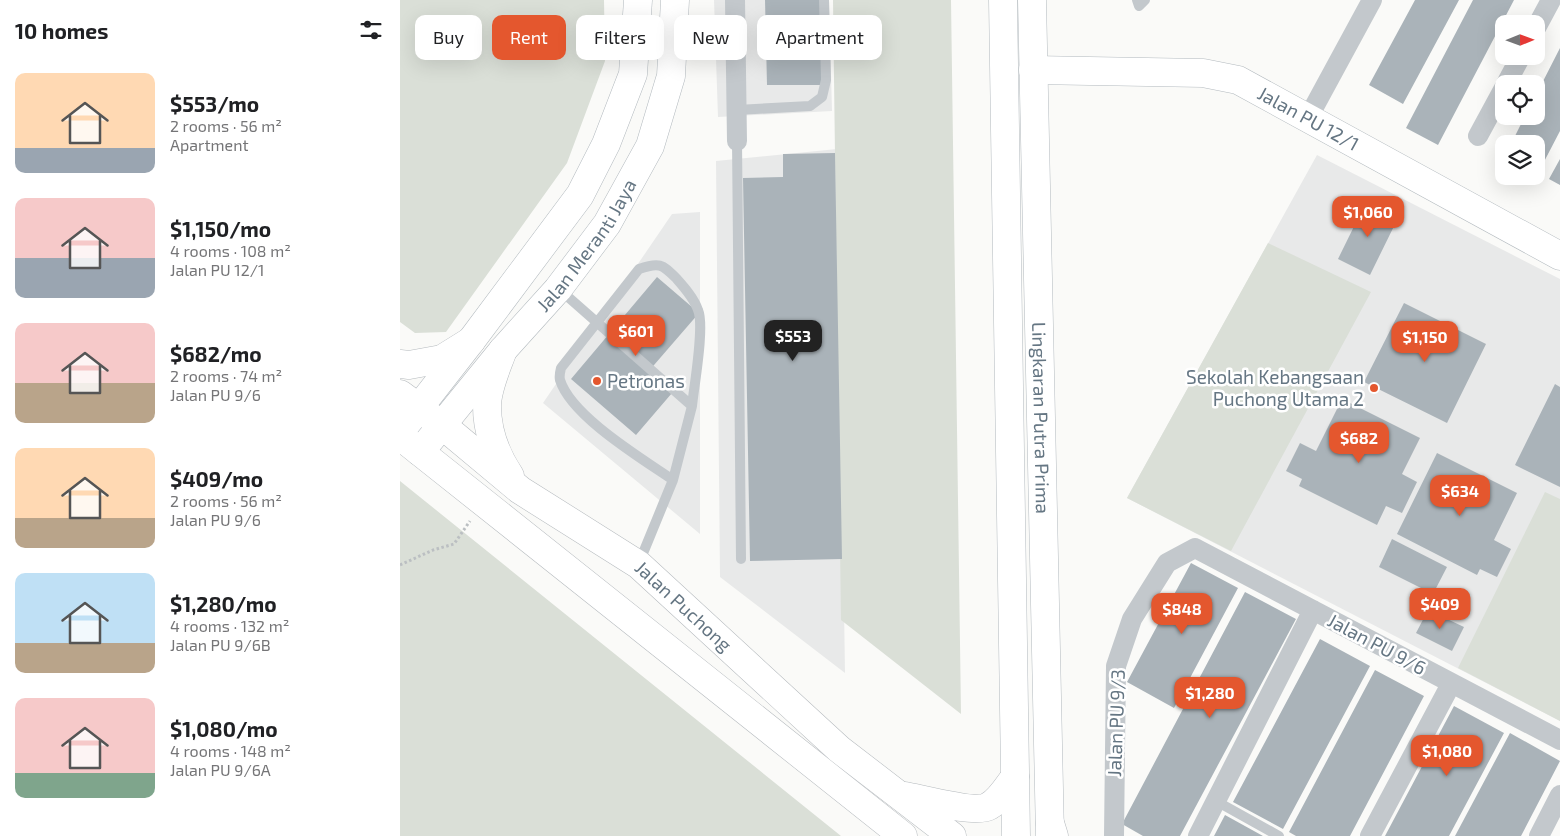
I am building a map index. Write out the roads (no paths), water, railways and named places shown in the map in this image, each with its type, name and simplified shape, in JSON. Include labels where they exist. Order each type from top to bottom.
[{"type":"main road","name":"Jalan Meranti Jaya","points":[[400,432],[409,401],[471,341],[580,195],[606,144],[634,74],[638,0]]},
{"type":"main road","name":"Jalan Meranti Jaya","points":[[410,444],[442,425],[503,350],[558,289],[607,224],[650,146],[671,76],[675,0]]},
{"type":"main road","name":"Lingkaran Putra Prima","points":[[1003,0],[1016,836]]},
{"type":"main road","name":"Lingkaran Putra Prima","points":[[1032,0],[1051,832]]},
{"type":"main road","name":"Jalan PU 12/1","points":[[1033,70],[1203,73],[1238,80],[1560,256]]},
{"type":"main road","points":[[400,364],[409,365],[442,359],[471,341]]},
{"type":"main road","points":[[503,350],[493,376],[486,405],[490,436],[500,461],[520,490]]},
{"type":"main road","name":"Jalan Puchong","points":[[409,401],[442,425],[520,490],[639,565],[840,749],[952,836]]},
{"type":"main road","name":"Jalan Puchong","points":[[410,444],[903,836]]},
{"type":"main road","points":[[901,796],[973,809],[987,808],[996,802],[1015,777]]},
{"type":"street","points":[[736,0],[737,141]]},
{"type":"street","points":[[1308,118],[1372,0]]},
{"type":"street","points":[[1543,15],[1551,0]]},
{"type":"street","points":[[1478,136],[1495,105]]},
{"type":"street","name":"Jalan PU 9/6","points":[[1195,548],[1560,740]]},
{"type":"street","name":"Jalan PU 9/3","points":[[1114,836],[1116,666],[1132,619],[1167,563],[1195,548]]},
{"type":"street","points":[[1198,836],[1313,610]]},
{"type":"street","points":[[1370,836],[1451,684]]},
{"type":"street","points":[[1538,836],[1560,795]]},
{"type":"lane","points":[[737,110],[810,106],[822,97],[826,80],[824,0]]},
{"type":"lane","points":[[1137,0],[1139,6],[1145,0]]},
{"type":"lane","points":[[737,141],[742,560]]},
{"type":"lane","points":[[639,565],[672,480],[692,406],[701,328],[699,310],[684,287],[665,267],[652,265],[639,270],[561,368],[559,378],[566,394],[581,411],[617,442],[672,480]]},
{"type":"lane","points":[[558,289],[692,406]]},
{"type":"lane","points":[[1216,801],[1279,836]]},
{"type":"place","name":"Petronas","points":[[597,381]]},
{"type":"place","name":"Sekolah Kebangsaan Puchong Utama 2","points":[[1374,388]]}]
